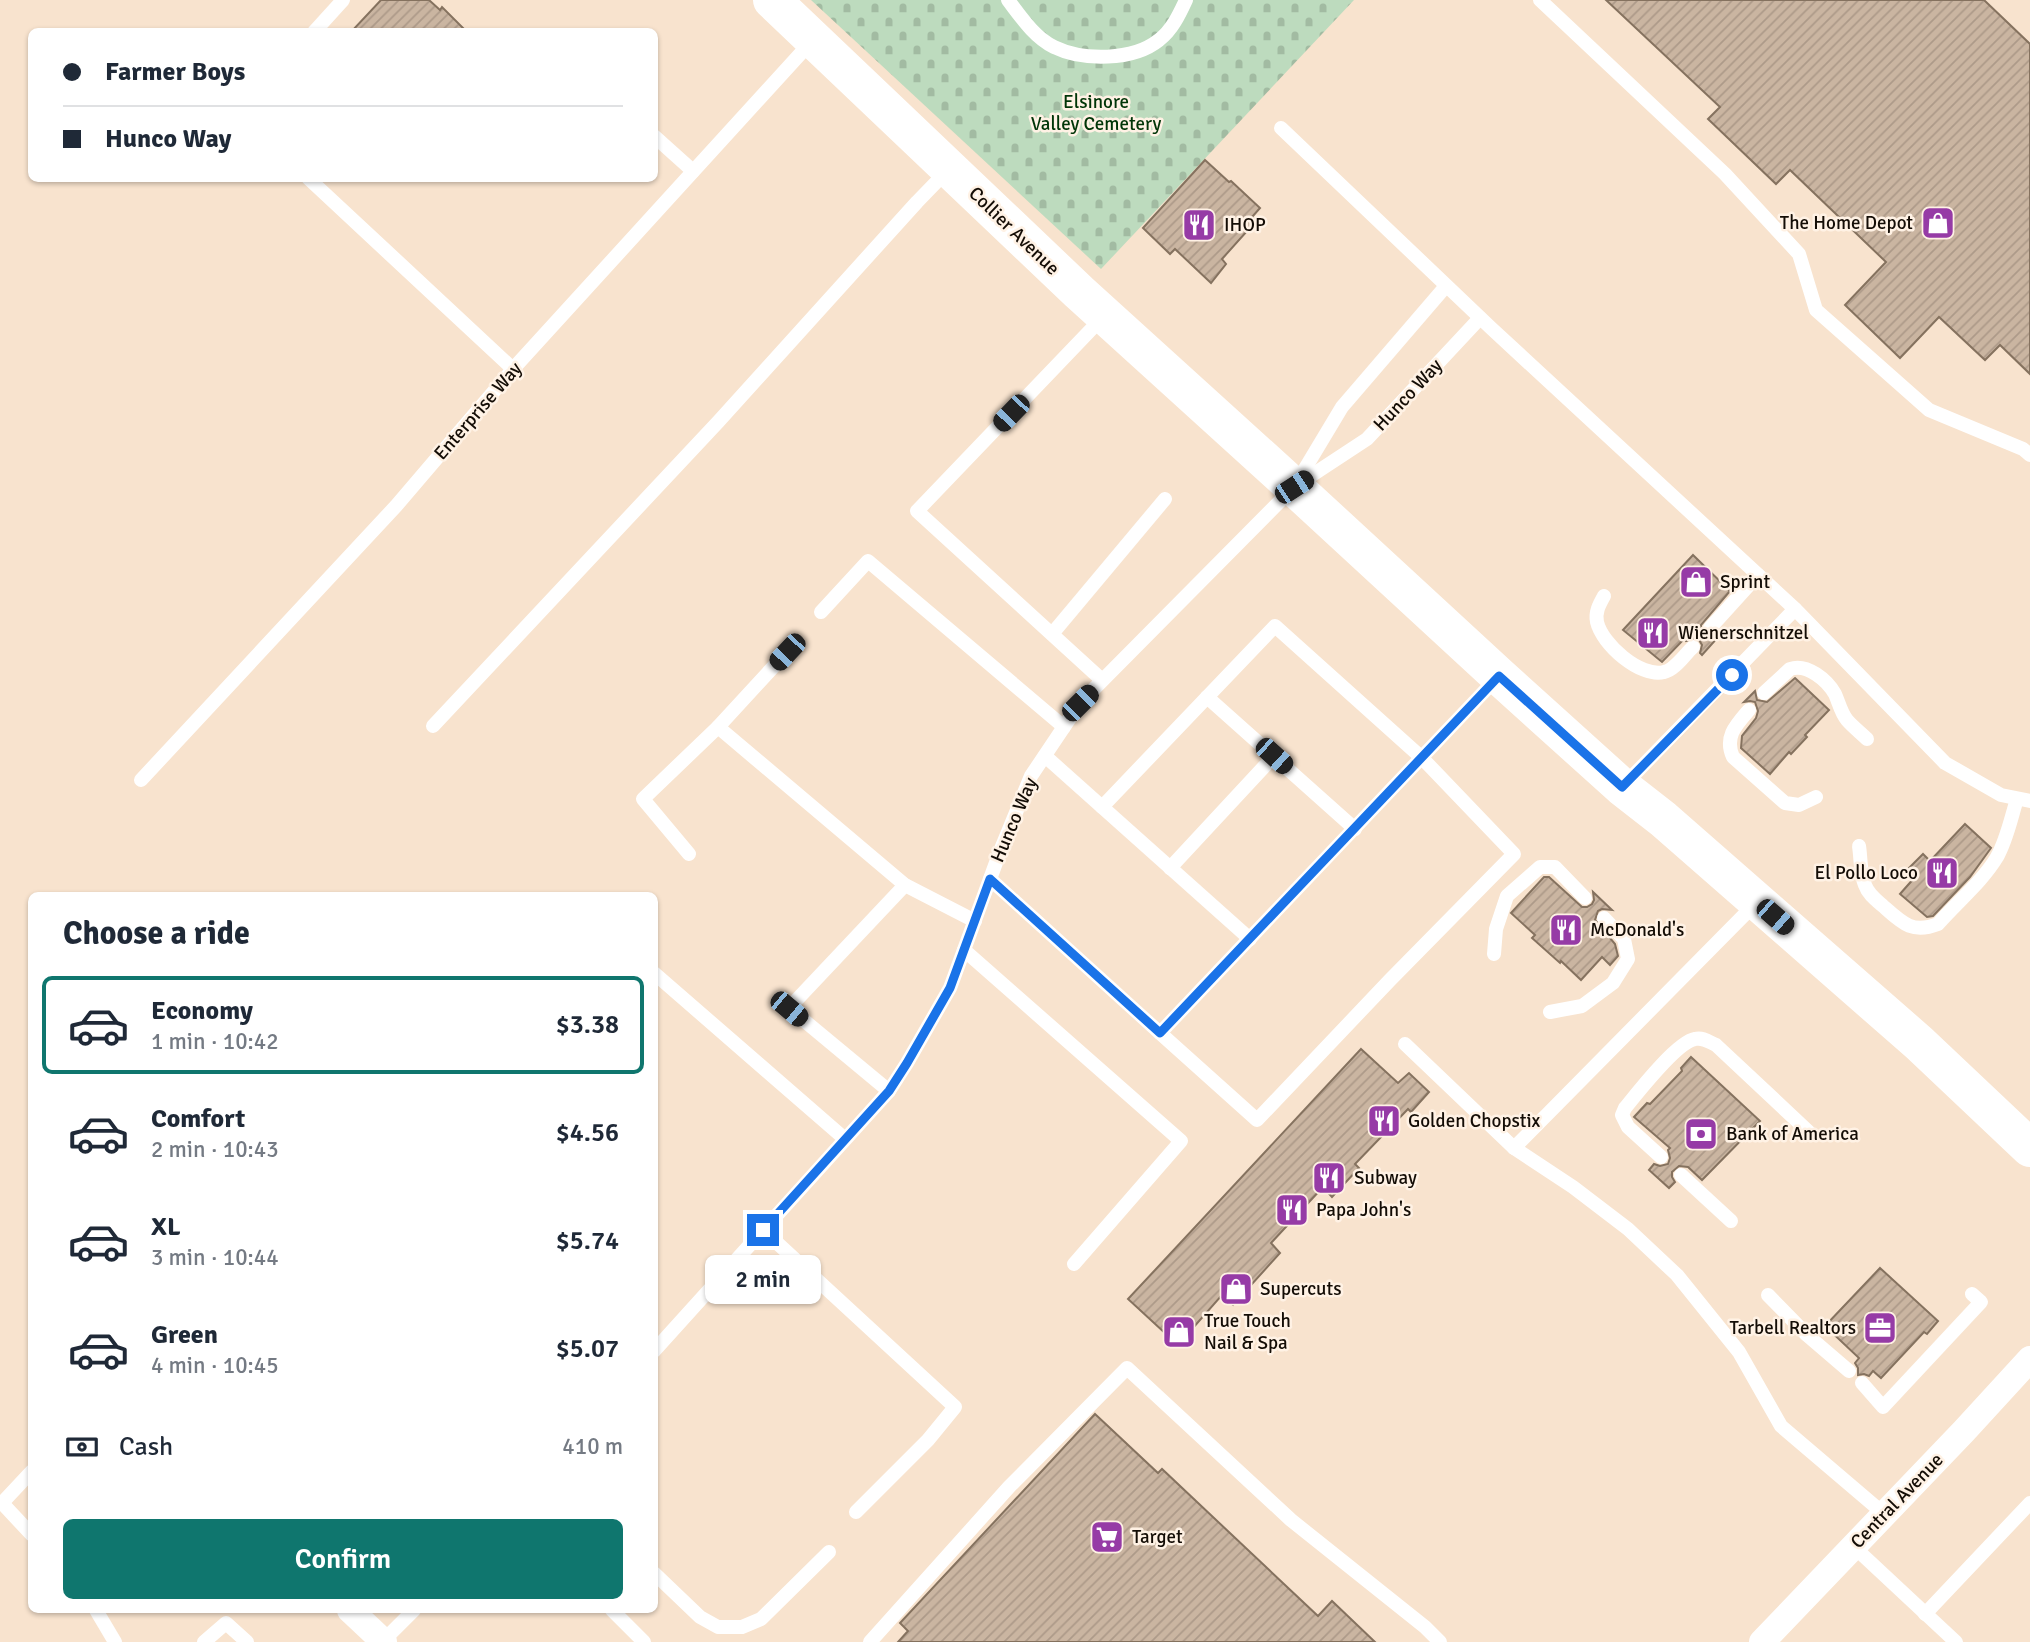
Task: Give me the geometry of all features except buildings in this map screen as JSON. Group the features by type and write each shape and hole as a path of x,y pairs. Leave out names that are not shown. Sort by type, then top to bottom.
{"main road":[{"name":"Collier Avenue","path":"772,0 1092,304 1499,676 1622,787 1663,819 1919,1043 2030,1148"}],"street":[{"name":"Central Avenue","path":"1762,1642 2030,1359"},
{"path":"353,1613 384,1642"}],"lane":[{"path":"318,28 342,0"},
{"path":"1009,0 1033,31 1054,47 1090,57 1144,50 1169,31 1186,0"},
{"path":"1540,0 1725,174 1799,254 1816,310 1929,410 2023,449 2030,455"},
{"name":"Enterprise Way","path":"141,780 396,506 513,369 813,40"},
{"path":"1281,128 1480,318 1795,609 1945,763 2001,795 2024,800 1988,870 1938,923 1928,928 1902,923 1870,894 1864,883 1859,846"},
{"path":"658,140 693,171"},
{"path":"433,726 718,422 949,169"},
{"path":"312,182 513,369"},
{"name":"Hunco Way","path":"1294,487 1342,407 1446,286"},
{"path":"1092,304 917,511 1102,680"},
{"name":"Hunco Way","path":"658,1347 889,1091 950,988 1031,776 1080,703 1294,487 1367,439 1480,318"},
{"path":"1052,634 1165,499"},
{"path":"821,612 868,561 1064,727"},
{"path":"1710,628 1758,575"},
{"path":"1604,596 1596,613 1597,624 1604,638 1640,670 1650,673 1670,670 1693,647"},
{"path":"1622,787 1795,609"},
{"path":"990,879 1258,1120 1514,854 1422,758 1275,626 1102,807"},
{"path":"689,854 643,799 718,727 787,652"},
{"path":"1764,693 1790,669 1807,669 1828,685 1835,694 1845,718 1867,739"},
{"path":"1160,1033 1499,676"},
{"path":"1207,697 1354,829"},
{"path":"1749,710 1731,733 1732,757 1785,803 1799,805 1816,797"},
{"path":"718,727 905,885 975,921"},
{"path":"1045,756 1250,939"},
{"path":"1170,868 1274,756"},
{"path":"1494,954 1496,929 1507,896 1540,867 1555,867 1585,898"},
{"path":"889,1091 789,1009 905,885"},
{"path":"1514,1148 1757,902"},
{"path":"1550,1012 1582,1006 1613,983 1628,960 1624,939 1604,918"},
{"path":"964,950 1181,1141 1074,1264"},
{"path":"658,976 845,1139"},
{"path":"1661,1157 1628,1127 1622,1115 1625,1108 1678,1048 1694,1038 1716,1045 1811,1135"},
{"path":"1405,1044 1514,1148 1573,1186 1628,1229 1677,1275 1738,1352 1781,1426 1884,1513"},
{"path":"1681,1175 1731,1221"},
{"path":"763,1230 955,1407 928,1440 856,1512"},
{"path":"1862,1383 1883,1407 1981,1301 1972,1294"},
{"path":"1768,1295 1807,1335 1849,1371"},
{"path":"870,1642 1009,1487 1127,1368 1291,1520 1425,1627 1440,1642"},
{"path":"28,1475 2,1503 28,1531"},
{"path":"1925,1614 2030,1503"},
{"path":"1853,1546 1956,1642"},
{"path":"658,1577 699,1617 718,1627 742,1627 761,1619 829,1552"},
{"path":"98,1613 116,1642"},
{"path":"384,1642 411,1613"},
{"path":"615,1613 644,1642"},
{"path":"205,1642 226,1623 247,1642"}],"green space":[{"name":"Elsinore Valley Cemetery","path":"811,0 1354,0 1101,269"}],"place":[{"name":"The Home Depot","path":"1938,223"},
{"name":"IHOP","path":"1199,225"},
{"name":"Sprint","path":"1696,582"},
{"name":"Wienerschnitzel","path":"1653,633"},
{"name":"El Pollo Loco","path":"1942,873"},
{"name":"McDonald's","path":"1566,930"},
{"name":"Golden Chopstix","path":"1384,1121"},
{"name":"Bank of America","path":"1701,1134"},
{"name":"Subway","path":"1329,1178"},
{"name":"Papa John's","path":"1292,1210"},
{"name":"Supercuts","path":"1236,1289"},
{"name":"Tarbell Realtors","path":"1880,1328"},
{"name":"True Touch Nail & Spa","path":"1179,1332"},
{"name":"Target","path":"1107,1537"}],"route":[{"path":"763,1230 889,1091 950,988 990,879 1160,1033 1499,676 1622,787 1732,675"}]}
